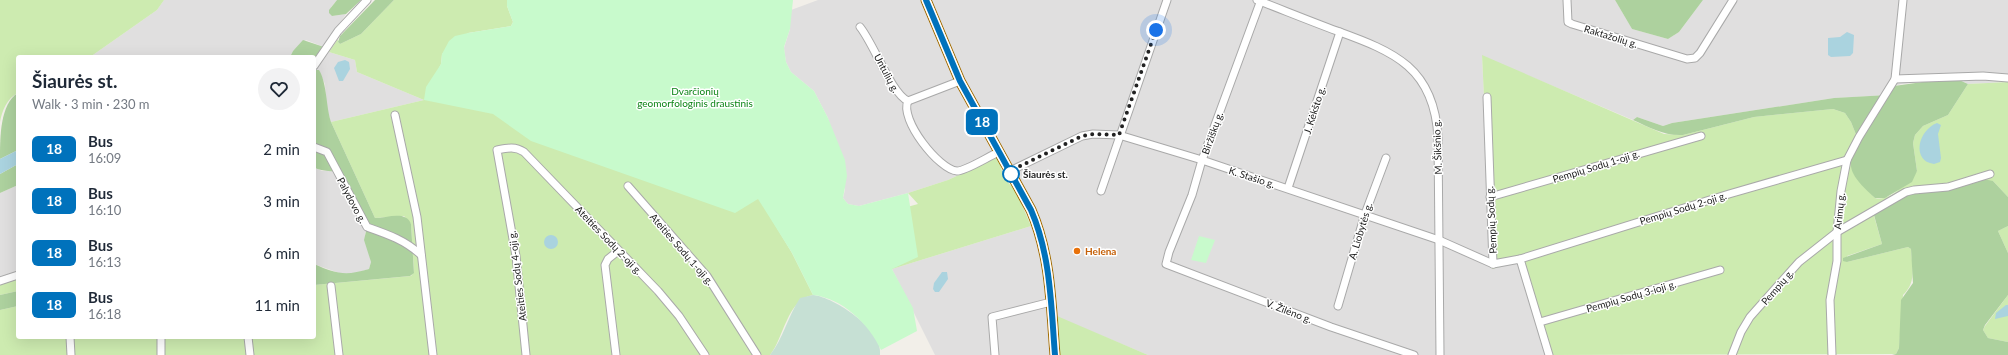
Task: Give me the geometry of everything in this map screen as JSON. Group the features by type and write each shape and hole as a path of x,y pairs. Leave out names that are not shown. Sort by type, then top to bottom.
{"main road":[{"path":"926,0 960,81 1010,171 1040,231 1046,257 1055,355"}],"street":[{"path":"316,63 338,31 367,0"},
{"path":"1101,191 1119,135 1167,0"},
{"name":"Raktažolių g.","path":"1567,0 1568,22 1572,24 1676,57 1687,59 1695,58 1700,53 1733,0"},
{"name":"Arimų g.","path":"1832,355 1830,300 1837,261 1837,232 1841,191 1847,160 1859,136 1895,79 1903,0"},
{"name":"M. Šikšnio g.","path":"1259,1 1380,48 1402,60 1420,78 1432,98 1437,120 1438,136 1440,355"},
{"name":"Biržiškų g.","path":"1166,264 1168,252 1192,195 1202,160 1259,1"},
{"name":"Untulių g.","path":"860,27 869,38 897,93 908,101 906,106 906,114 917,136 925,147 949,169 961,170 999,152"},
{"name":"J. Kėkšto g.","path":"1288,188 1340,32"},
{"path":"1895,79 1983,76 2008,78"},
{"path":"908,101 960,81"},
{"name":"Pempių Sodų g.","path":"1487,97 1493,264 1520,259"},
{"path":"395,115 417,217 433,355"},
{"name":"K. Stašio g.","path":"1010,171 1082,136 1093,134 1119,135 1202,160 1364,214 1458,247 1493,264"},
{"name":"Pempių Sodų 1-oji g.","path":"1490,197 1701,136"},
{"name":"Palydovo g.","path":"316,148 327,152 366,227 390,234 410,244 421,255"},
{"name":"Ateities Sodų 2-oji g.","path":"497,150 514,148 524,152 658,292 679,316 705,355"},
{"name":"Ateities Sodų 4-oji g.","path":"497,150 516,256 526,355"},
{"name":"A. Liobytės g.","path":"1338,306 1364,214 1386,158"},
{"name":"Pempių Sodų 2-oji g.","path":"1520,259 1729,194 1847,160"},
{"name":"Pempių g.","path":"1732,355 1740,332 1750,317 1799,262 1837,232 1906,192 1948,187 1990,174"},
{"name":"Ateities Sodų 1-oji g.","path":"628,186 707,276 757,355"},
{"path":"616,355 605,265 608,259 618,251"},
{"path":"1520,259 1549,355"},
{"name":"V. Žilėno g.","path":"1166,264 1331,327 1414,355"},
{"name":"Pempių Sodų 3-ioji g.","path":"1540,322 1720,270"},
{"path":"0,281 16,276"},
{"path":"330,286 339,355"},
{"path":"995,355 992,318 1051,302"},
{"path":"70,339 72,355"},
{"path":"161,339 161,355"},
{"path":"248,339 250,355"}],"shaded area":[{"path":"164,0 337,0 331,7 332,16 346,14 324,47 306,40 293,51 291,55 93,55 157,10"},
{"path":"818,0 921,0 946,57 998,157 948,180 908,193 859,206 848,204 843,198 845,190 828,118 814,91 791,72 786,62 784,48 790,29 783,13"},
{"path":"929,0 1615,0 1632,29 1668,39 1679,32 1703,0 2008,0 2008,82 1968,84 1964,82 1937,80 1902,84 1894,86 1888,95 1834,98 1672,123 1663,126 1637,117 1633,120 1482,56 1492,269 1518,262 1547,355 1148,355 1055,316 1051,262 1042,224 961,75"},
{"path":"329,52 355,60 357,72 424,100 331,122 326,107 325,84 319,71 316,70"},
{"path":"316,168 322,171 331,170 342,173 368,223 365,235 371,262 369,269 353,274 342,274 316,265"},
{"path":"16,186 16,273 0,278 0,193"},
{"path":"1031,226 1041,249 1050,355 935,355 892,269"}],"green space":[{"path":"0,0 164,0 157,10 93,55 16,55 16,94 8,101 0,122"},
{"path":"337,0 361,0 346,14 332,16 329,13 329,10"},
{"path":"375,0 394,0 361,34 340,44 338,42 340,36"},
{"path":"394,0 507,0 507,6 513,22 511,26 468,33 442,54 441,64 437,72 666,45 792,253 813,295 804,298 797,304 787,320 775,348 770,355 0,355 0,310 16,306 16,339 316,339 316,285 411,276 414,272 411,224 404,216 375,218 331,122 424,100 357,72 355,60 329,52 338,39 340,44 361,34"},
{"name":"Dvarčionių geomorfologinis draustinis","path":"507,0 793,0 790,29 784,47 786,62 791,72 814,91 828,118 845,160 847,176 843,198 848,204 859,206 908,193 918,257 892,269 913,308 917,331 881,350 876,340 862,322 853,314 834,301 813,295 792,253 758,199 735,213 531,141 493,114 424,100 426,87 441,64 442,54 449,41 455,36 511,26 513,22 507,6"},
{"path":"1615,0 1703,0 1679,32 1668,39 1632,29"},
{"path":"303,40 324,47 316,60 316,55 291,55"},
{"path":"1482,55 1664,134 1683,135 1754,117 1833,109 1845,113 1851,122 1859,142 1855,176 1875,198 1887,197 1893,194 1917,171 1913,143 1915,135 1923,126 1948,115 1968,84 2008,82 2008,197 1993,181 1874,216 1882,244 1847,256 1847,262 1908,247 1911,249 1913,274 1910,285 1903,295 1899,348 1896,354 1547,355 1518,262 1492,269"},
{"path":"316,70 319,70 322,75 331,122 375,218 401,216 409,220 411,224 414,273 410,276 316,285 316,265 335,272 354,273 369,269 371,262 364,240 368,223 342,173 316,168"},
{"path":"1937,80 1959,80 1968,84 1948,115 1923,126 1915,135 1913,143 1917,171 1912,182 1885,198 1875,198 1863,187 1853,172 1851,162 1859,142 1851,122 1845,113 1833,109 1754,117 1683,135 1663,133 1633,120 1637,117 1663,126 1672,123 1834,98 1888,95 1894,86"},
{"path":"16,95 16,151 0,159 2,122 4,113 12,98"},
{"path":"998,157 1004,178 1016,191 1031,226 892,269 846,224 918,204 908,193 948,180"},
{"path":"16,165 16,186 0,193 0,174"},
{"path":"1983,179 1993,181 2008,197 2008,226 1998,231 2008,253 2008,295 1985,325 1983,330 1988,338 2008,342 2008,355 1892,355 1896,354 1899,348 1901,300 1913,283 1911,249 1908,247 1847,262 1843,261 1843,258 1882,244 1874,215 1908,194"},
{"path":"2008,226 2008,253 1998,231"},
{"path":"1199,236 1215,240 1206,263 1191,260"},
{"path":"16,280 16,291 0,295 0,285"},
{"path":"16,291 16,306 0,310 0,295"},
{"path":"813,295 833,302 856,316 874,335 879,345 880,355 770,355 775,349 800,298"},
{"path":"2008,295 2008,342 1988,338 1983,330"},
{"path":"1057,316 1148,355 1059,355"}],"water":[{"path":"1847,32 1854,35 1853,53 1850,56 1831,57 1828,55 1828,38 1840,37"},
{"path":"345,60 349,62 350,69 343,81 339,81 334,68 338,62"},
{"path":"1937,123 1941,125 1938,134 1941,158 1940,162 1934,164 1927,162 1922,157 1920,145 1925,132"},
{"path":"16,151 16,165 0,174 0,159"},
{"path":"551,235 556,237 558,242 556,247 551,249 546,247 544,242 546,237"},
{"path":"942,272 947,272 948,279 939,292 935,292 933,289 934,283"},
{"path":"2008,305 2008,316 1995,319 1996,313"}],"bus line":[{"name":"18","path":"926,0 960,81 1031,210 1040,231 1048,270 1055,355"}],"place":[{"name":"Šiaurės st.","path":"1011,174"},
{"name":"Helena","path":"1077,251"}],"route":[{"path":"1011,174 1010,171 1069,140 1093,134 1119,135 1156,30"}]}
